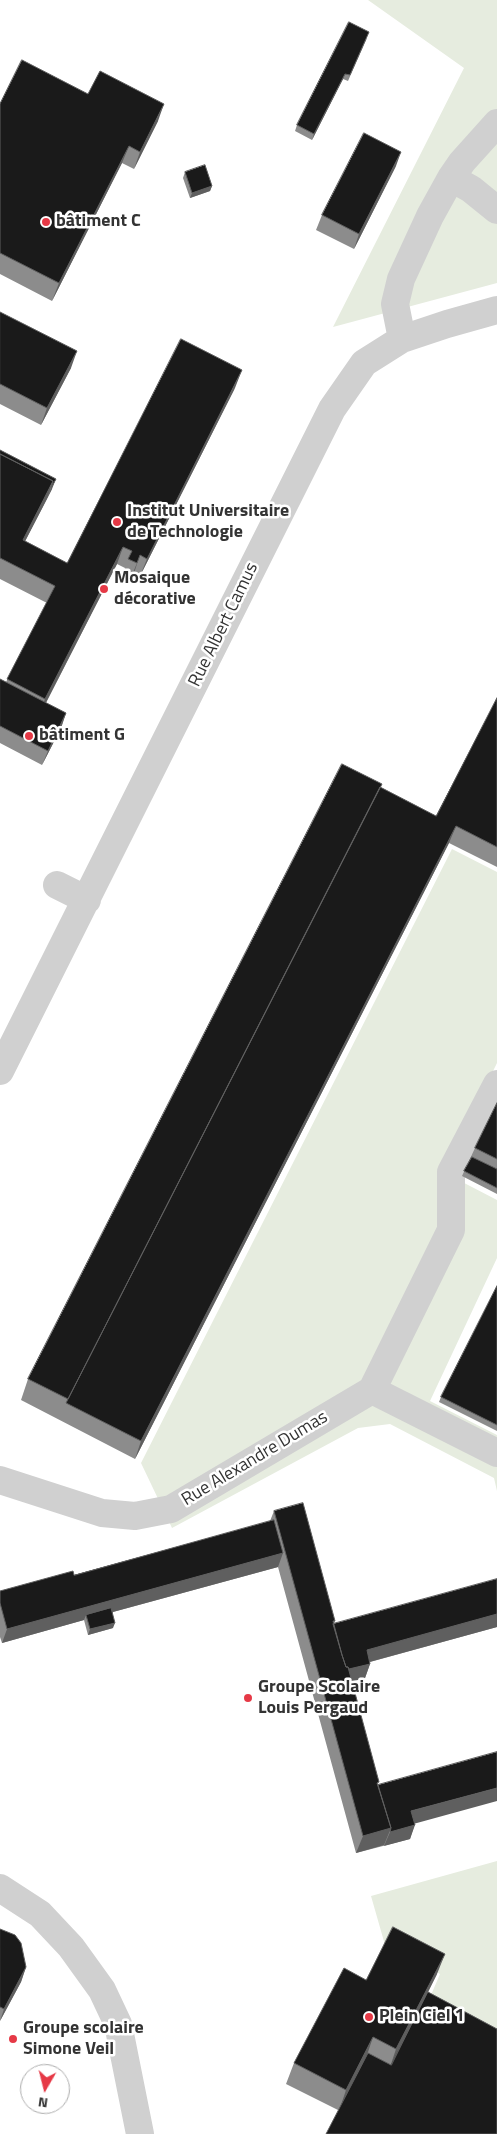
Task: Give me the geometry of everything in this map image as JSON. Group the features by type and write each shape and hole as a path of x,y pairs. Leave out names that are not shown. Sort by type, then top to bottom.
{"street":[{"path":"402,339 395,304 401,279 430,216 452,178 462,162 497,123"},
{"path":"452,178 471,189 497,210"},
{"name":"Rue Albert Camus","path":"0,1071 332,409 364,364 402,339 497,310"},
{"path":"57,885 87,900"},
{"path":"497,1084 451,1172 452,1230 372,1390 497,1453"},
{"name":"Rue Alexandre Dumas","path":"0,1480 102,1513 135,1516 171,1509 372,1390"},
{"path":"0,1888 40,1914 71,1947 102,1990 118,2024 140,2134"}],"shaded area":[{"path":"368,0 497,0 497,283 333,327 464,68"},
{"path":"452,849 497,872 497,1063 443,1172 497,1200 497,1258 430,1401 497,1435 497,1491 494,1478 390,1424 358,1428 172,1528 141,1463"},
{"path":"497,1861 497,2030 431,1995 440,1974 385,1945 371,1896"}],"building":[{"path":"349,22 369,32 350,75 345,74 314,134 297,125"},
{"name":"bâtiment C","path":"22,60 88,94 100,71 164,104 140,152 129,146 59,283 0,253 0,104"},
{"path":"364,133 401,152 359,234 322,215"},
{"path":"205,165 212,186 192,193 185,172"},
{"path":"0,312 77,351 47,408 0,384"},
{"path":"181,339 242,370 147,559 140,555 137,563 128,559 132,551 123,547 45,699 7,679 55,586 0,558 0,454 53,481 23,540 67,563"},
{"path":"0,450 56,479 51,488 53,481 0,454"},
{"path":"0,679 66,713 48,751 0,726"},
{"path":"497,698 497,847 456,826 141,1441 66,1403 380,787 436,816"},
{"path":"342,764 382,784 68,1399 28,1379"},
{"path":"497,1103 497,1159 475,1148"},
{"path":"472,1157 497,1169 497,1188 464,1171"},
{"path":"497,1286 497,1425 441,1397"},
{"path":"303,1503 335,1621 333,1621 342,1655 346,1667 348,1667 379,1782 377,1783 391,1828 363,1836 274,1511"},
{"path":"274,1520 283,1553 7,1629 0,1603 0,1591 73,1571 74,1575"},
{"path":"497,1579 497,1614 367,1650 370,1664 349,1669 346,1667 333,1624"},
{"path":"111,1608 115,1623 90,1629 86,1615"},
{"path":"497,1752 497,1788 411,1811 415,1825 390,1832 391,1828 378,1785"},
{"name":"Plein Ciel 1","path":"393,1927 445,1954 396,2049 373,2037 346,2090 294,2063 344,1968 366,1980"},
{"path":"0,1929 15,1935 21,1943 26,1967 4,2009 0,2007"},
{"path":"428,1992 497,2029 497,2134 326,2134 368,2053 391,2065"}],"place":[{"name":"bâtiment C","path":"46,222"},
{"name":"Institut Universitaire de Technologie","path":"117,522"},
{"name":"Mosaique décorative","path":"104,589"},
{"name":"bâtiment G","path":"29,736"},
{"name":"Groupe Scolaire Louis Pergaud","path":"248,1698"},
{"name":"Plein Ciel 1","path":"369,2017"},
{"name":"Groupe scolaire Simone Veil","path":"13,2039"}]}
